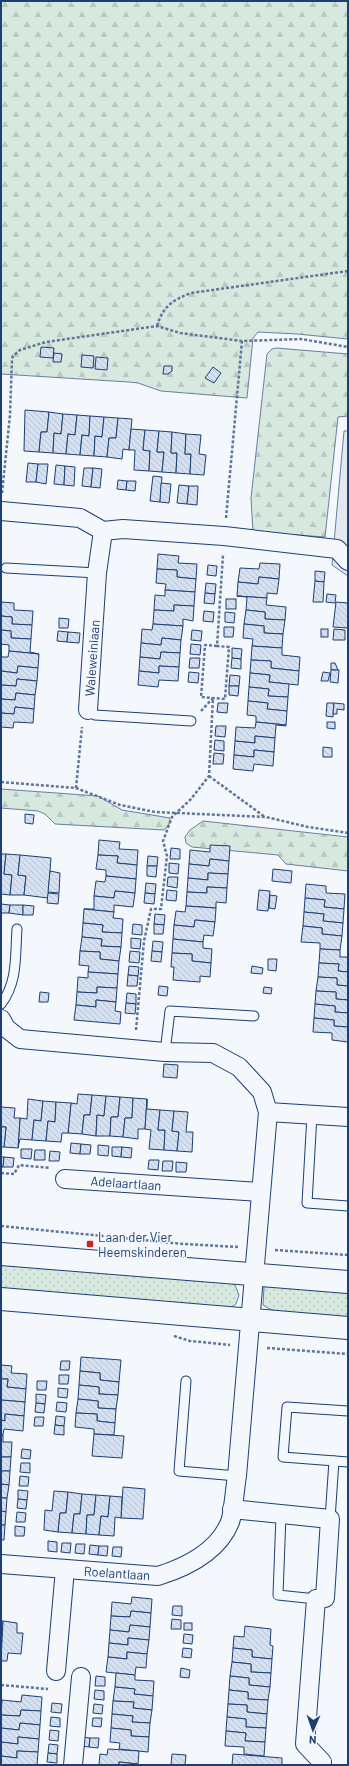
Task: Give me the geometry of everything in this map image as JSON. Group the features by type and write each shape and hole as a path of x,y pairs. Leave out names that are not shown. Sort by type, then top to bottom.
{"street":[{"path":"1,503 80,518 103,531 123,530 224,536 344,551"},
{"name":"Waleweinlaan","path":"88,710 97,573 103,531"},
{"path":"1,1019 6,1028 20,1040 165,1052 213,1053 239,1067 262,1092 268,1112 253,1274"},
{"path":"268,1112 348,1117"},
{"name":"Adelaartlaan","path":"65,1179 261,1192"},
{"path":"1,1254 348,1282"},
{"name":"Roelantlaan","path":"1,1564 158,1576 175,1571 203,1556 220,1539 231,1522 237,1476 253,1274"},
{"path":"1,1299 348,1328"},
{"path":"232,1509 330,1519 325,1598 316,1599 305,1744 322,1762 321,1765"},
{"name":"Roelantlaan","path":"56,1671 65,1569"},
{"path":"73,1765 80,1684"}],"lane":[{"path":"6,568 97,573"},
{"name":"Waleweinlaan","path":"88,710 95,715 191,721"},
{"path":"1,1004 9,994 14,978 17,929"},
{"path":"165,1052 170,1011 254,1016"},
{"path":"312,1115 307,1203 348,1206"},
{"path":"186,1381 179,1471 237,1476"},
{"path":"348,1412 287,1407 283,1457 348,1462"},
{"path":"330,1519 334,1462"},
{"path":"281,1515 278,1595 316,1599"}],"path":[{"path":"157,326 160,316 167,305 191,293 348,271"},
{"path":"1,503 10,415 13,356 20,350 46,342 157,326 180,333 242,341 301,339 348,347"},
{"path":"217,646 224,536 242,341"},
{"path":"205,645 228,647 225,699 213,698 201,698 205,645"},
{"path":"135,1049 144,941 150,909 161,910 167,856 163,841 176,812 191,799 209,776 213,698"},
{"path":"76,788 82,725 88,710"},
{"path":"209,776 266,817"},
{"path":"1,782 76,788 120,805 154,812 266,817 308,827 348,833"},
{"path":"1,1173 14,1174 19,1165 52,1168 65,1179"},
{"path":"1,1226 184,1244 348,1255"},
{"path":"1,1685 80,1684"}],"green space":[{"path":"1,1 348,1 348,339 258,332 253,338 247,398 161,391 138,383 129,382 1,374"},
{"path":"276,348 348,354 348,416 338,417 325,537 253,532 251,498 267,354 272,349"},
{"path":"1,789 98,796 122,810 170,818 169,824 164,830 55,824 45,814 38,811 1,808"},
{"path":"203,821 348,837 348,871 286,864 278,855 192,847 186,843 185,837 190,830"},
{"path":"1,1261 226,1280 235,1285 239,1295 236,1304 228,1309 1,1288"},
{"path":"266,1285 348,1286 348,1319 292,1315 271,1310 263,1305 264,1287"}],"shaded area":[{"path":"344,431 348,431 348,576 332,565"}],"building":[{"path":"41,347 54,348 53,358 40,357"},
{"path":"54,353 62,354 61,362 53,362"},
{"path":"82,355 94,356 93,368 81,367"},
{"path":"96,357 108,358 107,370 95,369"},
{"path":"164,366 172,366 172,371 168,374 163,374"},
{"path":"213,367 221,373 214,383 205,378"},
{"path":"25,410 49,412 47,432 41,432 39,452 24,451"},
{"path":"49,412 63,414 61,434 54,433 53,453 39,452 41,432 47,432"},
{"path":"63,414 77,415 75,435 68,434 66,454 53,453 54,433 61,434"},
{"path":"77,415 90,416 89,436 82,435 80,455 66,454 68,434 75,435"},
{"path":"90,416 104,417 102,437 95,436 94,456 80,455 82,435 89,436"},
{"path":"104,417 118,418 116,438 109,438 107,457 94,456 95,436 102,437"},
{"path":"118,418 132,419 129,450 123,449 122,459 107,457 109,438 116,438"},
{"path":"131,429 145,430 143,450 150,451 149,471 134,470 135,450 129,450"},
{"path":"145,430 159,431 157,452 164,452 162,472 149,471 150,451 143,450"},
{"path":"159,431 172,432 171,453 177,453 176,473 162,472 164,452 157,452"},
{"path":"172,432 186,434 185,454 191,454 190,474 176,473 177,453 171,453"},
{"path":"186,434 201,435 199,454 206,455 204,475 190,474 191,454 185,454"},
{"path":"28,463 38,464 36,482 26,482"},
{"path":"38,464 48,464 46,484 36,482"},
{"path":"56,465 65,466 64,485 54,484"},
{"path":"65,466 75,467 74,486 64,485"},
{"path":"84,468 93,468 91,487 82,486"},
{"path":"93,468 102,469 100,488 91,487"},
{"path":"153,476 162,477 160,502 150,501"},
{"path":"118,480 127,481 126,490 117,489"},
{"path":"127,481 136,481 135,491 126,490"},
{"path":"161,483 171,484 169,503 160,502"},
{"path":"179,485 189,486 187,504 177,503"},
{"path":"189,486 198,486 197,505 187,504"},
{"path":"158,554 179,556 178,563 197,564 196,579 177,577 177,570 157,569"},
{"path":"260,563 280,564 279,579 259,577 258,584 238,582 240,568 259,569"},
{"path":"208,565 217,566 216,576 207,575"},
{"path":"157,569 177,570 177,577 196,579 195,592 165,590 166,584 156,583"},
{"path":"315,571 325,572 324,582 315,581"},
{"path":"259,577 279,579 277,594 267,593 267,598 237,596 238,582 258,584"},
{"path":"315,581 324,582 323,602 313,602"},
{"path":"206,583 216,584 215,594 205,593"},
{"path":"165,590 195,592 194,606 174,605 174,611 154,610 155,595 165,596"},
{"path":"205,593 215,594 214,604 204,603"},
{"path":"327,594 336,595 335,603 326,602"},
{"path":"237,596 267,598 266,605 286,607 285,620 265,619 265,612 246,610 247,597"},
{"path":"226,599 236,599 236,609 226,609"},
{"path":"1,602 14,603 14,610 33,611 32,625 12,624 12,617 1,616"},
{"path":"336,602 348,603 348,628 333,627"},
{"path":"174,605 194,606 193,621 183,619 183,626 153,624 154,610 174,611"},
{"path":"246,610 265,612 265,619 285,620 283,634 264,633 264,626 244,624"},
{"path":"204,611 214,612 213,622 203,621"},
{"path":"225,612 235,613 234,623 225,622"},
{"path":"1,616 12,617 12,624 32,625 31,639 11,638 11,631 1,630"},
{"path":"59,618 69,619 68,628 59,628"},
{"path":"153,624 183,626 181,640 162,638 161,645 141,643 142,629 152,630"},
{"path":"244,624 264,626 264,633 283,634 282,648 252,646 253,639 243,638"},
{"path":"224,627 234,627 233,637 224,637"},
{"path":"321,629 328,629 328,637 321,637"},
{"path":"334,629 345,630 345,640 333,640"},
{"path":"1,630 11,631 11,638 31,639 30,652 39,654 9,651 9,645 1,644"},
{"path":"192,630 202,631 201,641 191,640"},
{"path":"58,631 68,632 67,642 57,641"},
{"path":"68,632 80,633 79,643 67,642"},
{"path":"162,638 181,640 180,653 161,652 160,659 140,657 141,643 161,645"},
{"path":"191,644 201,645 200,655 190,654"},
{"path":"252,646 282,648 282,655 300,657 299,671 271,668 271,661 251,660"},
{"path":"232,648 242,649 241,659 232,658"},
{"path":"9,651 39,654 38,668 18,666 17,673 1,671 1,657 8,657"},
{"path":"161,652 180,653 179,667 159,666 159,673 139,671 140,657 160,659"},
{"path":"190,658 200,658 199,668 189,668"},
{"path":"232,658 241,659 241,669 231,668"},
{"path":"251,660 271,661 271,668 299,671 298,685 269,682 270,675 250,673"},
{"path":"331,663 335,663 338,670 331,670"},
{"path":"18,666 38,668 37,681 17,679 16,686 1,685 1,671 17,673"},
{"path":"159,666 179,667 178,681 159,680 158,687 138,685 139,671 159,673"},
{"path":"331,670 339,670 338,683 330,682"},
{"path":"189,672 199,673 198,683 188,682"},
{"path":"323,672 330,673 328,681 321,681"},
{"path":"250,673 270,675 269,682 289,684 288,697 268,696 269,689 249,687"},
{"path":"230,675 240,676 239,686 229,686"},
{"path":"17,679 37,681 35,695 16,693 15,700 1,699 1,685 16,686"},
{"path":"229,686 239,686 238,696 229,695"},
{"path":"249,687 269,689 268,696 288,697 287,711 267,709 268,703 248,701"},
{"path":"16,693 35,695 34,709 15,707 14,714 1,713 1,699 15,700"},
{"path":"248,701 268,703 267,709 287,711 286,725 256,722 256,716 247,715"},
{"path":"218,703 228,703 227,713 217,712"},
{"path":"327,703 334,703 333,717 326,716"},
{"path":"334,703 344,704 344,710 337,709 337,714 333,714"},
{"path":"15,707 34,709 33,723 14,722 13,728 1,727 1,713 14,714"},
{"path":"256,722 286,726 276,725 275,738 255,736 255,743 235,741 236,727 255,728"},
{"path":"327,722 335,722 335,729 327,728"},
{"path":"216,726 226,726 225,737 215,736"},
{"path":"255,736 275,738 274,752 254,750 254,757 234,755 235,741 255,743"},
{"path":"215,740 224,741 224,751 214,750"},
{"path":"323,747 332,748 332,757 323,757"},
{"path":"254,750 274,752 273,766 254,764 253,771 233,769 234,755 254,757"},
{"path":"214,753 224,754 223,764 213,764"},
{"path":"25,814 34,815 33,824 25,823"},
{"path":"99,840 120,842 119,849 138,850 137,865 117,863 118,856 98,855"},
{"path":"210,845 230,846 229,861 210,859 209,866 189,864 190,850 210,852"},
{"path":"171,848 180,849 180,859 170,859"},
{"path":"1,854 6,854 4,874 12,875 10,895 1,894"},
{"path":"6,854 20,855 18,875 26,876 24,895 10,895 12,875 4,874"},
{"path":"20,855 51,858 48,898 24,895 26,876 18,875"},
{"path":"98,855 118,856 117,863 137,865 136,879 106,876 106,870 96,869"},
{"path":"148,856 158,857 157,866 147,866"},
{"path":"210,859 229,861 228,874 208,873 208,880 188,878 189,864 209,866"},
{"path":"169,863 179,864 178,874 169,873"},
{"path":"147,866 157,866 156,877 147,876"},
{"path":"273,869 292,871 291,883 272,881"},
{"path":"50,871 60,873 59,893 48,892"},
{"path":"208,873 228,874 227,888 207,887 207,893 187,892 188,878 208,880"},
{"path":"106,876 136,879 135,893 115,891 114,898 94,896 96,881 105,882"},
{"path":"168,877 178,877 177,888 167,886"},
{"path":"146,883 156,884 155,894 145,893"},
{"path":"306,884 326,886 326,893 345,894 344,909 324,907 325,900 305,898"},
{"path":"207,887 227,888 226,903 216,902 216,908 186,906 187,892 207,893"},
{"path":"167,890 177,891 176,901 166,900"},
{"path":"259,890 270,891 268,911 257,910"},
{"path":"115,891 135,893 133,907 114,905 114,912 84,909 94,909 94,896 114,898"},
{"path":"48,893 59,894 58,904 47,903"},
{"path":"145,893 155,894 154,904 144,903"},
{"path":"270,895 277,896 275,909 269,908"},
{"path":"305,898 325,900 324,907 344,909 343,923 323,921 324,914 304,912"},
{"path":"1,904 10,905 9,913 1,913"},
{"path":"10,905 23,905 23,915 9,913"},
{"path":"23,905 34,906 33,915 23,915"},
{"path":"186,906 216,908 215,922 195,920 194,927 174,925 176,911 185,912"},
{"path":"84,909 114,912 113,918 123,919 122,933 102,932 103,925 83,923"},
{"path":"304,912 324,914 323,921 343,923 342,936 322,934 322,928 303,926"},
{"path":"155,914 165,915 164,925 154,924"},
{"path":"195,920 215,922 213,936 204,935 203,942 173,939 174,925 194,927"},
{"path":"83,923 103,925 102,932 122,933 121,947 101,946 102,939 82,937"},
{"path":"133,924 142,925 142,935 132,934"},
{"path":"154,924 164,925 163,934 154,934"},
{"path":"303,926 322,928 322,934 342,936 340,950 320,949 320,943 301,942"},
{"path":"82,937 102,939 101,946 121,947 119,961 100,959 100,952 80,951"},
{"path":"131,938 141,939 140,949 131,948"},
{"path":"173,939 203,942 203,948 212,949 211,963 192,961 192,954 172,953"},
{"path":"153,941 163,942 162,952 152,951"},
{"path":"320,949 340,950 340,957 348,957 348,972 338,971 339,964 319,963"},
{"path":"80,951 100,952 100,959 119,961 118,974 88,972 89,966 79,965"},
{"path":"130,951 140,952 139,963 129,962"},
{"path":"152,951 162,952 161,962 151,961"},
{"path":"172,953 192,954 192,961 211,963 210,977 200,976 200,982 173,980 174,967 171,967"},
{"path":"268,959 277,959 276,971 268,970"},
{"path":"319,963 339,964 338,971 348,972 348,986 337,985 337,978 318,977"},
{"path":"129,966 139,967 138,976 128,975"},
{"path":"252,966 263,968 262,974 251,973"},
{"path":"88,972 118,974 117,988 97,987 97,993 77,992 78,977 88,978"},
{"path":"128,975 138,976 137,986 127,986"},
{"path":"318,977 337,978 337,985 348,986 348,1000 336,999 336,992 316,991"},
{"path":"159,986 168,987 167,996 158,995"},
{"path":"97,987 117,988 116,1002 96,1000 96,1007 76,1005 77,992 97,993"},
{"path":"264,987 272,988 271,994 263,993"},
{"path":"316,991 336,992 336,999 348,1000 348,1013 335,1012 335,1006 315,1004"},
{"path":"40,992 49,993 48,1002 39,1002"},
{"path":"127,993 136,994 136,1004 126,1003"},
{"path":"96,1000 116,1002 115,1011 121,1012 120,1024 74,1020 76,1005 96,1007"},
{"path":"126,1003 136,1004 135,1014 125,1013"},
{"path":"315,1004 335,1006 335,1012 348,1013 348,1027 334,1026 334,1020 314,1018"},
{"path":"314,1018 334,1020 334,1026 348,1027 348,1042 332,1040 332,1033 313,1032"},
{"path":"164,1064 178,1065 177,1078 163,1077"},
{"path":"78,1094 92,1095 90,1115 84,1115 82,1134 68,1133 71,1103 77,1104"},
{"path":"92,1095 106,1096 104,1116 97,1115 96,1136 82,1134 84,1115 90,1115"},
{"path":"106,1096 120,1097 118,1117 111,1117 110,1136 96,1136 97,1115 104,1116"},
{"path":"120,1097 133,1098 132,1118 125,1118 123,1137 110,1136 111,1117 118,1117"},
{"path":"133,1098 147,1099 145,1129 138,1129 138,1139 123,1137 125,1118 132,1118"},
{"path":"28,1099 43,1101 41,1121 34,1120 32,1140 20,1139 18,1148 20,1118 27,1119"},
{"path":"147,1099 147,1109 160,1110 158,1130 165,1130 164,1150 149,1149 151,1130 145,1129"},
{"path":"43,1101 56,1102 55,1122 48,1121 46,1141 32,1140 34,1120 41,1121"},
{"path":"56,1102 71,1103 68,1133 62,1133 61,1142 46,1141 48,1121 55,1122"},
{"path":"1,1107 15,1108 14,1118 20,1118 18,1148 4,1147 6,1127 1,1127"},
{"path":"160,1110 174,1111 172,1131 179,1132 177,1151 164,1150 165,1130 158,1130"},
{"path":"174,1111 188,1112 186,1132 193,1132 192,1152 177,1151 179,1132 172,1131"},
{"path":"1,1127 6,1127 4,1147 1,1147"},
{"path":"71,1143 81,1144 80,1154 70,1153"},
{"path":"81,1144 91,1145 90,1154 80,1154"},
{"path":"98,1145 109,1146 108,1156 98,1155"},
{"path":"112,1147 122,1147 121,1157 112,1156"},
{"path":"122,1147 132,1148 131,1158 121,1157"},
{"path":"21,1149 32,1149 31,1159 21,1158"},
{"path":"35,1150 45,1150 45,1160 34,1160"},
{"path":"50,1151 60,1152 59,1161 49,1161"},
{"path":"1,1157 4,1157 3,1167 1,1167"},
{"path":"4,1157 14,1158 13,1167 3,1167"},
{"path":"149,1160 159,1160 158,1170 148,1169"},
{"path":"163,1161 173,1161 172,1171 162,1171"},
{"path":"176,1162 187,1163 186,1172 176,1172"},
{"path":"81,1357 121,1360 119,1382 100,1380 100,1373 80,1371"},
{"path":"61,1361 70,1361 69,1370 60,1370"},
{"path":"1,1365 12,1366 11,1373 27,1374 26,1389 7,1387 8,1379 1,1379"},
{"path":"80,1371 100,1373 100,1380 119,1382 118,1395 99,1394 99,1387 79,1385"},
{"path":"59,1375 69,1375 68,1384 59,1384"},
{"path":"1,1379 8,1379 7,1387 26,1389 25,1402 1,1400"},
{"path":"37,1381 47,1381 46,1390 37,1390"},
{"path":"79,1385 99,1387 99,1394 118,1395 116,1409 98,1408 98,1401 78,1399"},
{"path":"58,1388 68,1389 67,1398 58,1397"},
{"path":"36,1394 46,1395 45,1404 36,1403"},
{"path":"78,1399 98,1401 98,1408 116,1409 115,1423 97,1421 97,1414 76,1413"},
{"path":"1,1400 25,1402 24,1416 5,1414 5,1421 1,1420"},
{"path":"57,1402 67,1403 66,1412 56,1411"},
{"path":"36,1403 45,1404 44,1413 35,1412"},
{"path":"76,1413 97,1414 97,1421 115,1423 114,1435 94,1434 94,1429 75,1427"},
{"path":"5,1414 24,1416 23,1431 4,1429 3,1435 1,1435 1,1420 5,1421"},
{"path":"56,1416 65,1417 64,1426 55,1425"},
{"path":"35,1417 44,1417 43,1426 34,1426"},
{"path":"55,1425 64,1426 64,1435 54,1434"},
{"path":"94,1434 124,1436 122,1458 92,1456"},
{"path":"1,1435 3,1435 3,1442 12,1442 11,1457 1,1457"},
{"path":"22,1449 31,1450 30,1459 21,1458"},
{"path":"1,1457 11,1457 10,1471 1,1471"},
{"path":"21,1463 30,1463 30,1473 20,1472"},
{"path":"1,1471 10,1471 9,1485 1,1484"},
{"path":"20,1476 29,1477 28,1486 19,1486"},
{"path":"1,1484 9,1485 7,1498 1,1498"},
{"path":"123,1487 145,1489 143,1519 121,1518"},
{"path":"18,1490 28,1491 27,1500 18,1499"},
{"path":"54,1491 68,1492 66,1513 60,1513 58,1532 44,1530 45,1510 52,1511"},
{"path":"68,1492 82,1494 80,1514 74,1514 72,1533 58,1532 60,1513 66,1513"},
{"path":"82,1494 96,1495 94,1515 87,1515 86,1534 72,1533 74,1514 80,1514"},
{"path":"96,1495 110,1496 108,1517 101,1516 99,1535 86,1534 87,1515 94,1515"},
{"path":"110,1496 122,1497 121,1518 115,1517 114,1536 99,1535 101,1516 108,1517"},
{"path":"1,1498 7,1498 6,1512 1,1511"},
{"path":"18,1499 27,1500 26,1509 17,1508"},
{"path":"1,1511 6,1512 5,1525 1,1525"},
{"path":"17,1512 26,1513 25,1522 16,1522"},
{"path":"1,1525 5,1525 4,1540 1,1540"},
{"path":"15,1526 25,1527 24,1536 15,1536"},
{"path":"48,1541 57,1542 57,1552 48,1551"},
{"path":"62,1543 71,1543 70,1553 61,1552"},
{"path":"76,1544 85,1544 84,1554 75,1553"},
{"path":"90,1545 99,1546 98,1555 89,1554"},
{"path":"99,1546 108,1546 107,1556 98,1555"},
{"path":"113,1547 122,1547 121,1557 112,1556"},
{"path":"132,1597 152,1599 151,1613 131,1611 130,1617 111,1616 112,1602 131,1604"},
{"path":"173,1606 182,1606 182,1616 172,1615"},
{"path":"131,1611 151,1613 150,1627 130,1625 129,1632 110,1630 111,1616 130,1617"},
{"path":"172,1619 181,1620 181,1629 171,1629"},
{"path":"1,1621 3,1621 1,1642"},
{"path":"3,1621 17,1623 17,1633 23,1633 21,1654 8,1653 7,1661 1,1661"},
{"path":"184,1623 192,1623 192,1630 184,1630"},
{"path":"130,1625 150,1627 149,1640 128,1638 128,1645 109,1643 110,1630 129,1632"},
{"path":"245,1626 271,1629 270,1645 273,1646 272,1659 252,1657 252,1650 233,1648 234,1636 244,1637"},
{"path":"184,1634 193,1635 192,1644 183,1643"},
{"path":"128,1638 149,1640 147,1654 127,1652 127,1659 108,1657 109,1643 128,1645"},
{"path":"183,1648 192,1649 191,1658 182,1657"},
{"path":"233,1648 252,1650 252,1657 272,1659 271,1673 251,1672 251,1664 232,1662"},
{"path":"127,1652 147,1654 146,1668 136,1667 135,1675 106,1672 108,1657 127,1659"},
{"path":"232,1662 251,1664 251,1672 271,1673 270,1687 249,1685 249,1678 230,1676"},
{"path":"181,1668 190,1670 189,1678 180,1677"},
{"path":"116,1673 135,1675 135,1680 154,1681 153,1696 134,1694 135,1689 115,1687"},
{"path":"96,1676 105,1677 105,1686 95,1686"},
{"path":"230,1676 249,1678 249,1685 270,1687 268,1700 248,1699 248,1692 229,1690"},
{"path":"115,1687 135,1689 134,1694 153,1696 152,1710 133,1708 134,1702 113,1701"},
{"path":"95,1690 104,1691 104,1700 94,1699"},
{"path":"229,1690 248,1692 248,1699 268,1700 267,1714 247,1712 247,1705 228,1704"},
{"path":"22,1695 42,1697 41,1711 21,1710 20,1716 1,1715 2,1700 21,1702"},
{"path":"113,1701 134,1702 133,1708 152,1710 150,1723 132,1722 133,1716 112,1714"},
{"path":"52,1703 62,1704 61,1713 51,1712"},
{"path":"94,1704 103,1705 102,1714 93,1713"},
{"path":"228,1704 247,1705 247,1712 267,1714 266,1728 246,1727 246,1719 227,1717"},
{"path":"21,1710 41,1711 40,1725 20,1723 19,1730 1,1728 1,1715 20,1716"},
{"path":"112,1714 133,1716 132,1722 150,1723 149,1737 131,1736 131,1730 111,1728"},
{"path":"51,1717 60,1718 60,1727 50,1726"},
{"path":"227,1717 246,1719 246,1727 266,1728 265,1742 245,1741 246,1733 226,1731"},
{"path":"93,1718 102,1718 101,1727 92,1726"},
{"path":"20,1723 40,1725 39,1739 18,1737 18,1744 1,1742 1,1728 19,1730"},
{"path":"111,1728 131,1730 131,1736 149,1737 148,1752 119,1749 120,1743 110,1742"},
{"path":"50,1730 59,1731 58,1741 49,1740"},
{"path":"226,1731 246,1733 245,1741 265,1742 264,1756 244,1754 244,1747 225,1746"},
{"path":"18,1737 39,1739 38,1752 17,1751 17,1758 1,1756 1,1742 18,1744"},
{"path":"81,1737 90,1738 89,1747 81,1746"},
{"path":"90,1738 99,1738 98,1748 89,1747"},
{"path":"49,1744 58,1745 57,1754 48,1753"},
{"path":"108,1749 139,1751 138,1764 119,1762 119,1765 99,1765 100,1754 107,1755"},
{"path":"17,1751 38,1752 37,1765 1,1765 1,1756 17,1758"},
{"path":"48,1753 57,1754 57,1763 47,1762"},
{"path":"172,1754 186,1755 185,1765 171,1765"},
{"path":"233,1754 282,1758 282,1765 232,1765"},
{"path":"119,1762 138,1764 138,1765 119,1765"}],"place":[{"name":"Laan der Vier Heemskinderen","path":"90,1244"}]}
